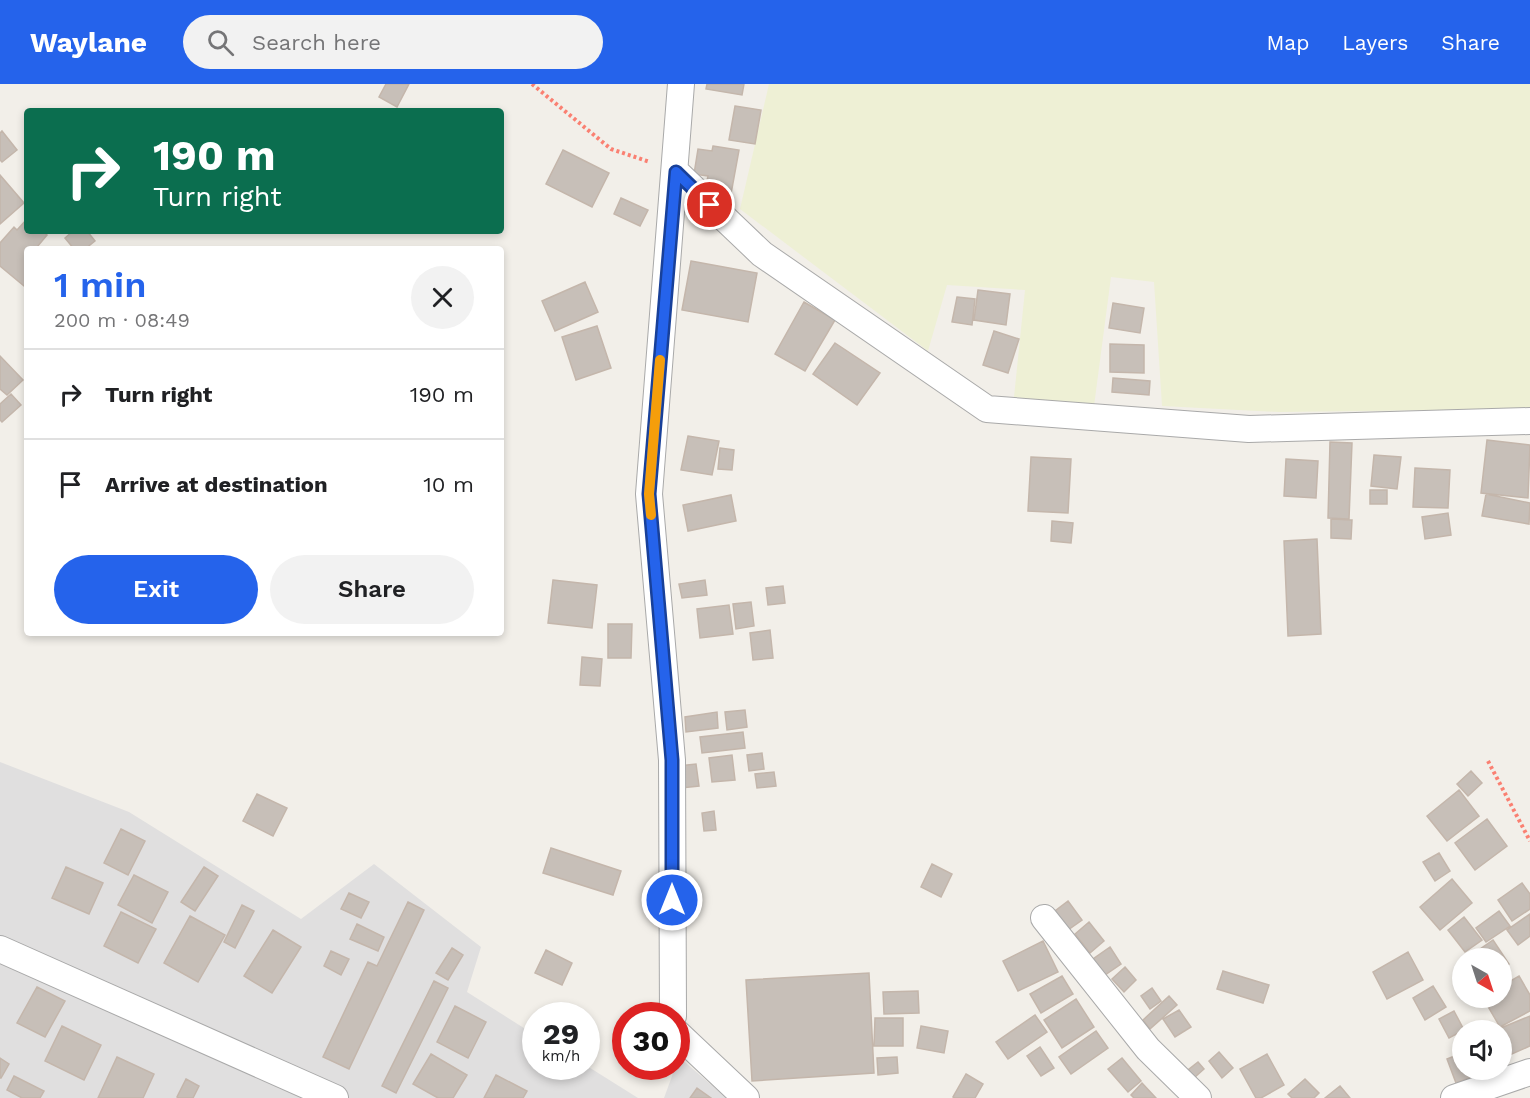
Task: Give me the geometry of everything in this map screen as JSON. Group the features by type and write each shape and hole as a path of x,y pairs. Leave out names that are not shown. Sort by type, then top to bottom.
{"street":[{"path":"673,1002 672,760 649,494 676,172 681,84"},
{"path":"676,172 762,254 987,409 1249,429 1530,421"},
{"path":"1044,918 1148,1048 1198,1098"},
{"path":"0,949 335,1098"},
{"path":"690,1045 746,1098"},
{"path":"1454,1098 1530,1072"}],"path":[{"path":"532,84 611,149 676,172"},
{"path":"1488,761 1530,841"}],"shaded area":[{"path":"0,762 129,812 301,919 374,864 481,947 467,992 522,1027 522,1080 600,1080 600,1074 638,1098 0,1098"},
{"path":"690,1066 726,1098 664,1098 671,1080 690,1080"}],"green space":[{"path":"769,84 1530,84 1530,409 1279,412 1162,406 1154,282 1111,277 1094,406 1014,397 1025,290 947,285 928,351 740,209"}],"building":[{"path":"386,84 409,84 397,107 379,97"},
{"path":"707,84 744,84 742,95 706,89"},
{"path":"735,106 761,110 755,144 729,140"},
{"path":"2,131 17,150 2,162 0,160 0,133"},
{"path":"713,146 739,150 731,194 705,190 708,176 694,174 698,149 712,151"},
{"path":"563,150 609,173 592,207 546,184"},
{"path":"0,175 24,203 0,224"},
{"path":"621,198 648,210 640,226 614,214"},
{"path":"24,222 24,234 47,235 38,246 24,246 24,286 0,266 0,243 14,227 17,230"},
{"path":"70,234 89,234 95,241 89,246 72,246 65,238"},
{"path":"691,261 757,273 748,322 682,310"},
{"path":"585,282 598,312 555,331 542,301"},
{"path":"978,290 1010,294 1006,325 974,320"},
{"path":"957,297 975,299 972,325 952,322"},
{"path":"804,302 835,320 805,371 775,354"},
{"path":"1113,303 1144,308 1140,333 1109,328"},
{"path":"597,326 611,368 576,380 562,337"},
{"path":"994,331 1019,339 1008,373 983,365"},
{"path":"835,343 880,373 857,405 813,374"},
{"path":"1110,344 1144,345 1144,373 1110,372"},
{"path":"0,356 23,380 7,395 0,389"},
{"path":"1113,378 1150,381 1149,395 1112,392"},
{"path":"11,394 21,405 2,422 0,404"},
{"path":"688,436 719,441 712,475 681,470"},
{"path":"1487,440 1530,445 1528,498 1481,493"},
{"path":"1330,442 1352,443 1349,519 1328,518"},
{"path":"720,448 734,450 732,470 718,469"},
{"path":"1374,455 1401,457 1397,489 1371,486"},
{"path":"1031,457 1071,459 1068,513 1028,511"},
{"path":"1286,459 1318,461 1316,498 1284,496"},
{"path":"1415,468 1450,470 1448,508 1413,507"},
{"path":"1370,490 1387,490 1387,504 1370,504"},
{"path":"1486,494 1530,503 1529,524 1482,516"},
{"path":"731,495 736,521 688,531 683,505"},
{"path":"1448,513 1451,535 1425,539 1422,517"},
{"path":"1331,519 1352,520 1351,539 1331,538"},
{"path":"1052,521 1073,523 1071,543 1051,541"},
{"path":"1317,539 1321,634 1288,636 1284,541"},
{"path":"553,580 597,585 592,628 548,623"},
{"path":"705,580 707,595 682,598 679,584"},
{"path":"783,586 785,603 768,605 766,588"},
{"path":"751,602 754,626 736,629 733,604"},
{"path":"729,605 733,634 700,638 697,609"},
{"path":"608,624 632,624 631,658 608,658"},
{"path":"770,630 773,658 753,660 750,633"},
{"path":"582,657 602,659 600,686 580,685"},
{"path":"745,710 747,727 727,730 725,712"},
{"path":"717,712 718,728 686,732 685,717"},
{"path":"743,732 745,748 702,753 700,737"},
{"path":"762,753 764,769 749,771 747,755"},
{"path":"732,755 735,780 712,782 709,758"},
{"path":"696,764 699,786 681,788 678,766"},
{"path":"1471,771 1482,783 1468,796 1457,784"},
{"path":"774,772 776,786 757,788 755,774"},
{"path":"1459,790 1479,816 1447,841 1427,816"},
{"path":"257,794 287,808 273,836 243,821"},
{"path":"714,811 716,830 704,831 702,813"},
{"path":"1487,819 1507,846 1475,870 1455,843"},
{"path":"121,829 145,841 128,875 104,863"},
{"path":"551,848 621,871 613,895 543,873"},
{"path":"1439,853 1450,871 1435,881 1423,862"},
{"path":"932,864 952,874 941,897 921,887"},
{"path":"66,867 103,883 89,914 52,898"},
{"path":"204,867 218,876 195,911 181,902"},
{"path":"134,875 168,892 152,923 118,905"},
{"path":"1452,879 1472,903 1440,930 1420,907"},
{"path":"1522,883 1530,894 1530,909 1512,921 1498,900"},
{"path":"349,893 369,902 361,918 341,909"},
{"path":"1068,901 1082,920 1068,930 1055,911"},
{"path":"408,902 424,910 349,1069 323,1057 368,962 377,966"},
{"path":"242,905 254,911 235,948 224,942"},
{"path":"1499,911 1510,926 1486,942 1476,928"},
{"path":"121,912 156,929 138,963 104,946"},
{"path":"1530,914 1530,936 1518,945 1507,930"},
{"path":"190,916 225,935 198,982 164,963"},
{"path":"1464,917 1482,940 1471,948 1462,948 1448,930"},
{"path":"1089,922 1104,941 1090,953 1075,934"},
{"path":"357,924 384,937 378,951 350,939"},
{"path":"273,930 301,947 272,993 244,976"},
{"path":"1493,940 1498,948 1481,948"},
{"path":"1043,941 1058,972 1018,991 1003,961"},
{"path":"1110,947 1121,964 1105,975 1093,959"},
{"path":"452,948 463,955 448,980 436,973"},
{"path":"546,950 572,963 562,985 535,973"},
{"path":"331,951 349,959 341,975 324,966"},
{"path":"1408,952 1423,980 1387,999 1373,972"},
{"path":"1125,967 1136,980 1124,992 1112,979"},
{"path":"1223,971 1269,985 1263,1003 1217,989"},
{"path":"869,973 874,1073 752,1081 746,980"},
{"path":"1062,976 1073,994 1041,1013 1030,994"},
{"path":"1519,976 1530,995 1530,1011 1512,1021 1496,1020 1489,1008 1512,1008 1512,980"},
{"path":"434,981 448,988 396,1093 382,1086"},
{"path":"1433,986 1446,1007 1425,1020 1413,998"},
{"path":"37,987 65,1001 45,1037 17,1023"},
{"path":"1152,988 1161,1001 1150,1009 1141,996"},
{"path":"918,991 919,1013 884,1014 883,992"},
{"path":"1169,996 1177,1005 1150,1029 1143,1020"},
{"path":"1076,999 1094,1027 1062,1048 1044,1020"},
{"path":"455,1006 486,1022 468,1058 437,1042"},
{"path":"1179,1010 1191,1027 1175,1037 1163,1019"},
{"path":"1454,1011 1459,1020 1452,1020 1452,1036 1449,1038 1439,1019"},
{"path":"1035,1015 1047,1032 1008,1059 996,1042"},
{"path":"1530,1016 1530,1046 1512,1054 1512,1023"},
{"path":"875,1018 903,1018 903,1046 874,1046"},
{"path":"62,1026 101,1045 84,1080 45,1061"},
{"path":"921,1026 948,1031 944,1053 917,1048"},
{"path":"1096,1031 1108,1048 1071,1074 1059,1057"},
{"path":"1040,1047 1054,1068 1041,1076 1027,1056"},
{"path":"1219,1052 1233,1068 1222,1078 1209,1061"},
{"path":"431,1054 467,1075 453,1098 438,1098 413,1084"},
{"path":"1267,1054 1284,1085 1261,1098 1256,1098 1240,1069"},
{"path":"117,1057 154,1074 143,1098 98,1098"},
{"path":"897,1057 898,1073 878,1075 877,1058"},
{"path":"1452,1057 1452,1072 1447,1059"},
{"path":"0,1058 9,1064 1,1078 0,1078"},
{"path":"1122,1058 1141,1081 1128,1092 1108,1069"},
{"path":"1198,1062 1204,1069 1194,1078 1188,1070"},
{"path":"966,1074 983,1084 975,1098 953,1097"},
{"path":"496,1075 527,1091 523,1098 484,1098"},
{"path":"14,1076 44,1091 40,1098 22,1098 7,1090"},
{"path":"186,1079 199,1086 193,1098 179,1098 177,1097"},
{"path":"1305,1079 1319,1093 1314,1098 1292,1098 1288,1094"},
{"path":"1142,1083 1156,1098 1134,1098 1131,1095"},
{"path":"1340,1086 1350,1098 1325,1098"},
{"path":"697,1088 711,1098 690,1098"}],"slow traffic":[{"path":"651,515 649,494 660,360"}],"route":[{"path":"672,900 672,760 649,494 676,172 710,205"}]}
